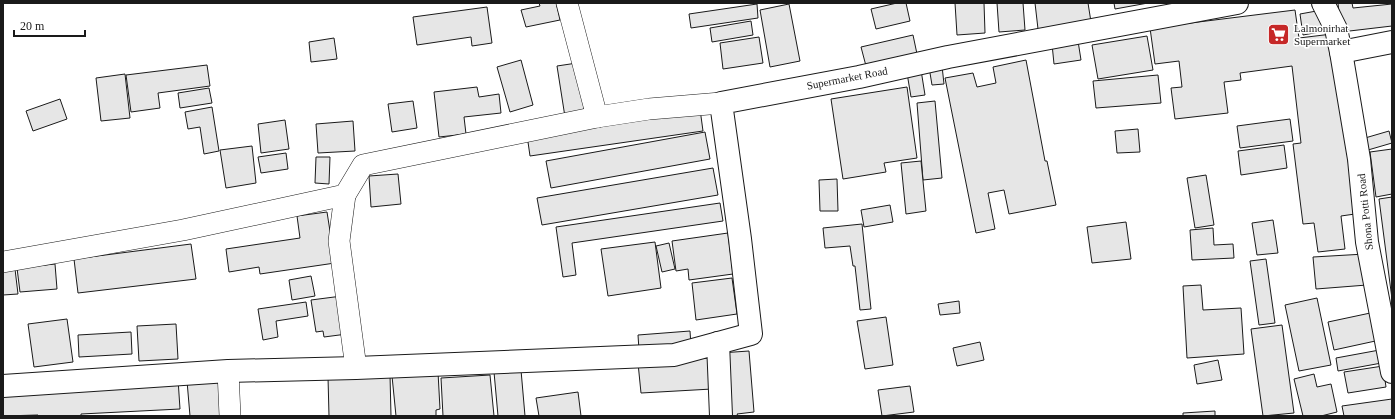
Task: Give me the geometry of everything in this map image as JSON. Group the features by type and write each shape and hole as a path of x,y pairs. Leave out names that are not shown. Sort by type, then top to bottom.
{"main road":[{"name":"Supermarket Road","path":"721,103 859,77 948,57 1236,3"},
{"path":"1323,3 1336,29 1341,52 1392,42"},
{"name":"Shona Potti Road","path":"1341,52 1359,159 1367,242 1392,372"},
{"path":"3,386 228,371 356,368 674,355 751,334 740,239 721,103"},
{"path":"718,343 721,416"}],"street":[{"path":"567,3 597,117"},
{"path":"356,368 340,240 345,195 363,166 597,117 649,109 721,103"},
{"path":"3,262 183,230 345,195"},
{"path":"228,371 230,416"}],"building":[{"path":"539,3 556,3 560,20 526,27 521,10 540,6"},
{"path":"897,3 906,3 910,21 876,29 871,9"},
{"path":"955,3 984,3 985,33 957,35"},
{"path":"997,3 1023,3 1025,30 999,32"},
{"path":"1035,3 1088,3 1091,22 1038,29"},
{"path":"1114,3 1148,3 1115,9"},
{"path":"1338,3 1352,3 1353,8 1392,4 1392,26 1341,32"},
{"path":"757,4 758,18 691,28 689,14"},
{"path":"789,4 800,61 770,67 760,10"},
{"path":"487,7 492,43 472,46 471,37 417,45 413,17"},
{"path":"1295,10 1299,38 1332,34 1355,214 1341,216 1345,249 1318,252 1314,223 1303,224 1293,144 1301,143 1292,66 1240,73 1241,80 1224,82 1228,113 1175,119 1171,88 1182,87 1179,61 1155,64 1150,28"},
{"path":"1322,10 1325,31 1303,35 1300,14"},
{"path":"751,21 753,35 712,42 710,28"},
{"path":"913,35 917,54 866,66 861,47"},
{"path":"1147,36 1153,70 1098,79 1092,45"},
{"path":"759,37 763,63 723,69 720,43"},
{"path":"334,38 337,59 311,62 309,42"},
{"path":"1078,41 1081,60 1054,64 1052,44"},
{"path":"521,60 533,105 510,112 497,67"},
{"path":"1026,60 1045,161 1047,161 1056,205 1009,214 1004,190 988,193 995,229 976,233 945,78 973,73 977,87 996,83 993,67"},
{"path":"577,63 585,114 565,117 557,66"},
{"path":"207,65 210,86 158,93 160,108 131,112 126,75"},
{"path":"942,66 944,84 932,85 929,67"},
{"path":"921,70 925,95 911,97 907,73"},
{"path":"125,74 130,118 101,121 96,78"},
{"path":"1158,75 1161,103 1096,108 1093,81"},
{"path":"477,87 479,97 499,94 501,113 464,117 466,134 439,137 434,92"},
{"path":"907,87 917,158 884,163 886,172 843,179 831,99"},
{"path":"209,88 212,103 180,108 178,93"},
{"path":"60,99 67,119 33,131 26,111"},
{"path":"413,101 417,128 392,132 388,104"},
{"path":"935,101 942,178 923,180 917,103"},
{"path":"212,107 219,151 204,154 200,127 188,129 185,112"},
{"path":"700,109 703,131 530,156 527,135"},
{"path":"1290,119 1293,141 1240,148 1237,126"},
{"path":"285,120 289,149 261,153 258,124"},
{"path":"353,121 355,151 318,153 316,124"},
{"path":"1138,129 1140,152 1117,153 1115,131"},
{"path":"1389,131 1392,143 1368,150 1365,138"},
{"path":"705,132 710,159 551,188 546,161"},
{"path":"1284,145 1287,168 1241,175 1238,151"},
{"path":"252,146 256,183 226,188 220,150"},
{"path":"1392,149 1392,194 1376,197 1370,152"},
{"path":"286,153 288,169 261,173 258,157"},
{"path":"316,157 330,157 329,184 315,183"},
{"path":"921,161 926,211 906,214 901,163"},
{"path":"713,168 718,195 542,225 537,198"},
{"path":"398,174 401,204 371,207 369,176"},
{"path":"1206,175 1214,225 1195,228 1187,178"},
{"path":"837,179 838,211 820,211 819,180"},
{"path":"1392,197 1392,299 1379,199"},
{"path":"720,203 723,221 572,243 576,275 563,277 556,227"},
{"path":"890,205 893,222 864,227 861,210"},
{"path":"327,212 335,263 260,274 259,267 229,272 226,249 300,238 297,216"},
{"path":"1273,220 1278,253 1257,255 1252,223"},
{"path":"1126,222 1131,259 1092,263 1087,227"},
{"path":"862,224 871,309 860,310 855,266 853,266 850,246 825,248 823,228"},
{"path":"1213,228 1214,245 1233,244 1234,258 1192,260 1190,230"},
{"path":"728,233 733,274 689,280 688,269 676,271 672,241"},
{"path":"655,242 661,288 608,296 601,249"},
{"path":"669,243 675,269 662,272 656,246"},
{"path":"191,244 196,279 78,293 74,259"},
{"path":"1365,254 1367,285 1316,289 1313,257"},
{"path":"1266,259 1275,323 1259,325 1250,261"},
{"path":"55,264 57,289 20,292 17,268"},
{"path":"15,269 18,294 3,295 3,270"},
{"path":"311,276 315,296 292,300 289,280"},
{"path":"732,278 737,314 696,320 692,283"},
{"path":"1201,285 1203,310 1241,308 1244,354 1187,358 1183,286"},
{"path":"342,296 347,334 324,337 323,331 316,332 311,300"},
{"path":"1317,298 1331,365 1299,371 1285,305"},
{"path":"959,301 960,313 940,315 938,304"},
{"path":"306,302 308,316 276,321 278,337 263,340 258,309"},
{"path":"1375,312 1380,340 1334,350 1328,322"},
{"path":"886,317 893,365 865,369 857,321"},
{"path":"67,319 73,362 34,367 28,324"},
{"path":"176,324 178,359 139,361 137,326"},
{"path":"1282,325 1294,413 1263,416 1251,329"},
{"path":"690,331 691,346 639,350 638,335"},
{"path":"131,332 132,354 79,357 78,335"},
{"path":"980,342 984,360 957,366 953,348"},
{"path":"1385,349 1387,362 1338,371 1336,358"},
{"path":"749,351 754,412 737,414 738,416 724,416 720,353"},
{"path":"709,358 712,389 641,393 638,363"},
{"path":"1218,360 1222,380 1197,384 1194,365"},
{"path":"1383,366 1386,387 1348,393 1344,372"},
{"path":"521,370 525,416 498,416 494,372"},
{"path":"438,372 440,409 436,410 436,416 396,416 392,376"},
{"path":"1314,374 1317,387 1331,384 1337,412 1321,416 1303,416 1294,379"},
{"path":"390,375 391,416 329,416 328,377"},
{"path":"490,375 494,416 443,416 441,378"},
{"path":"178,379 180,409 81,414 81,416 3,416 3,388"},
{"path":"218,379 221,416 190,416 187,381"},
{"path":"910,386 914,412 882,416 878,390"},
{"path":"578,392 581,416 539,416 536,398"},
{"path":"1392,399 1392,416 1344,416 1342,406"},
{"path":"1215,411 1215,416 1183,416 1183,413"}],"place":[{"name":"Lalmonirhat Supermarket","path":"1279,34"}]}
